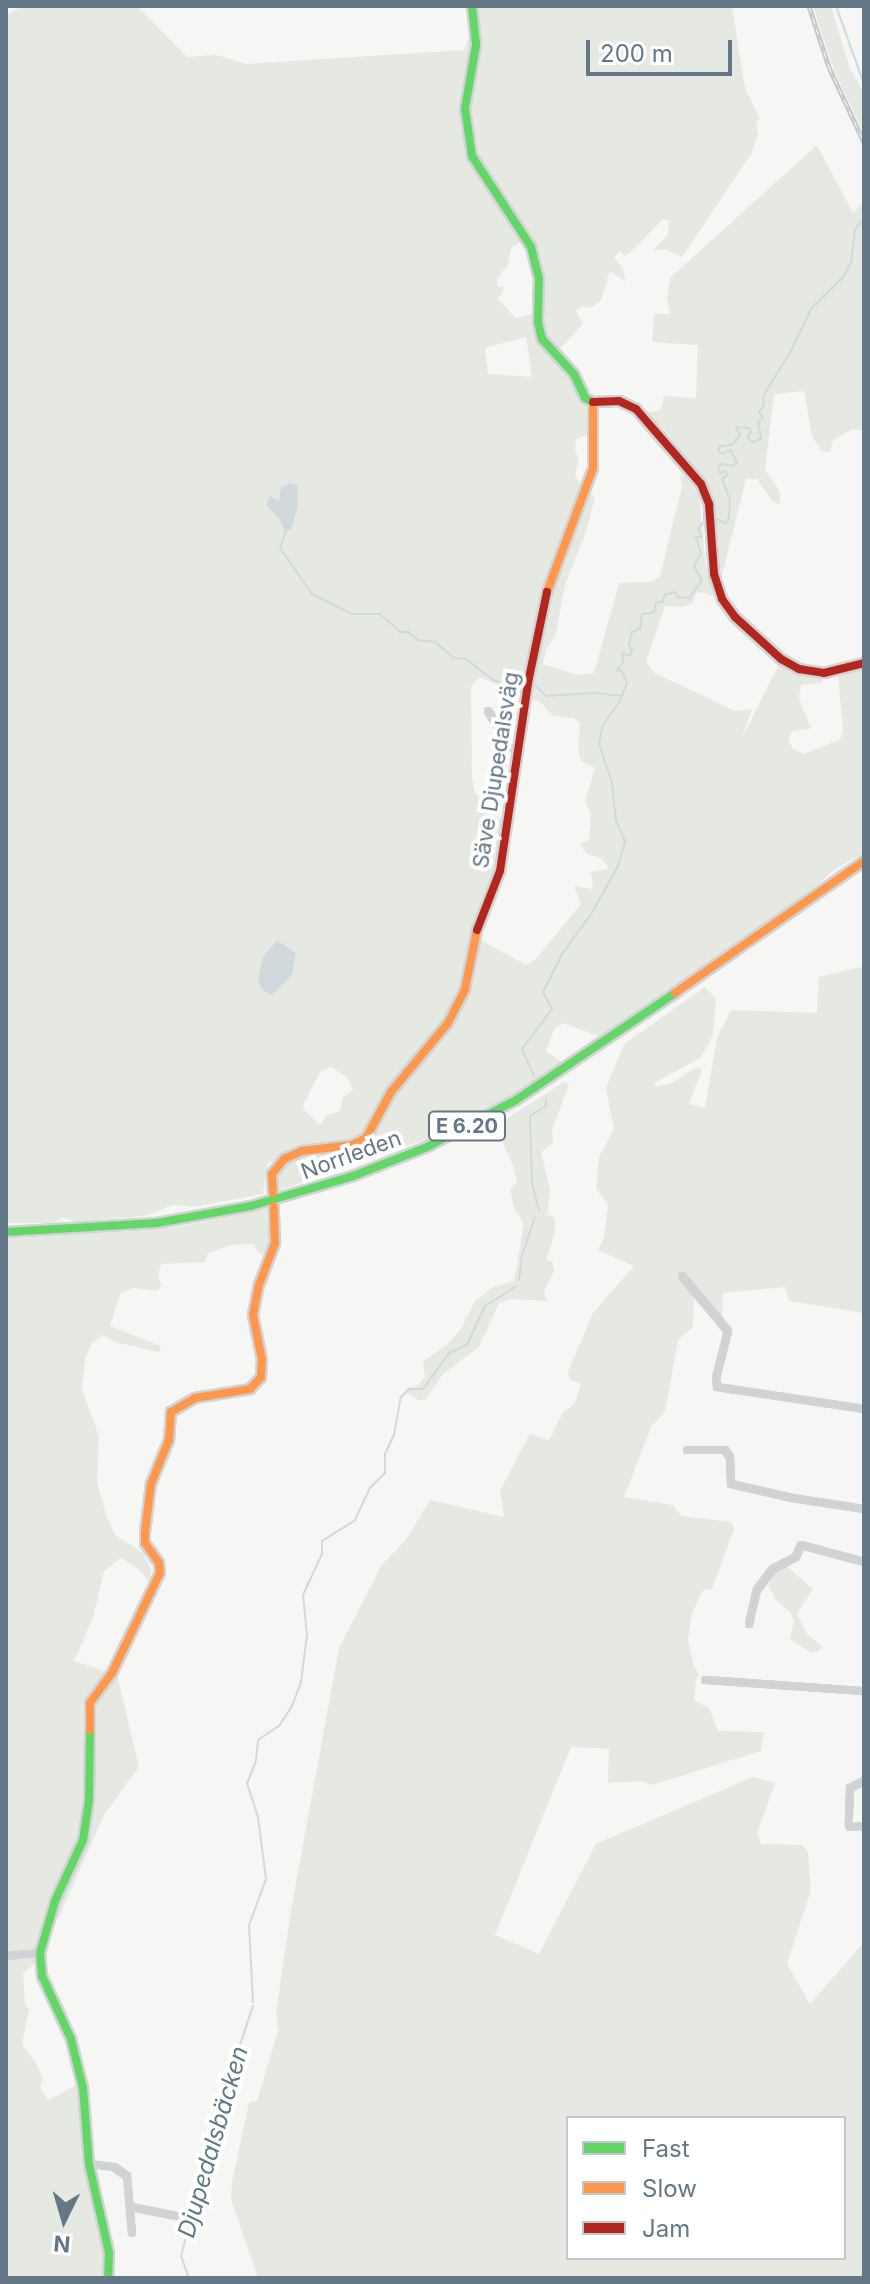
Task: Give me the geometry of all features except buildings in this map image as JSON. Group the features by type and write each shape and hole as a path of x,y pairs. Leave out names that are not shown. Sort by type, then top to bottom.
{"main road":[{"path":"472,6 476,40 465,112 472,156 531,247 539,281 541,336 574,374 585,398 593,402 619,401 636,409 701,484 709,504 715,578 724,602 735,617 781,659 801,670 826,672 864,663"},
{"name":"Säve Djupedalsväg","path":"273,1193 272,1174 284,1159 302,1151 357,1144 366,1138 391,1092 458,1007 470,972 478,927 500,871 517,749 548,585 593,468 593,402"},
{"name":"Norrleden","path":"6,1232 157,1223 251,1206 353,1176 427,1147 559,1074 864,861"},
{"path":"108,2278 109,2253 89,2164 83,2088 71,2039 42,1976 40,1953 55,1901 83,1840 89,1800 90,1703 112,1673 160,1573 159,1563 147,1547 145,1532 151,1484 169,1440 171,1412 195,1398 250,1389 262,1374 253,1315 276,1239 274,1206"}],"street":[{"path":"488,711 503,735 505,747 501,775"},
{"path":"505,747 517,749"},
{"path":"682,1276 728,1331 716,1378 717,1387 864,1409"},
{"path":"687,1450 725,1450 730,1457 731,1484 792,1498 864,1509"},
{"path":"749,1624 757,1590 773,1569 796,1557 801,1545 864,1562"},
{"path":"705,1680 864,1691"},
{"path":"864,1781 851,1785 849,1794 850,1827 864,1826"},
{"path":"6,1956 40,1953"},
{"path":"89,2164 114,2167 125,2173 132,2233"},
{"path":"130,2207 187,2218"}],"shaded area":[{"path":"23,6 137,6 187,57 216,55 247,64 464,50 469,37 470,14 464,6 732,6 745,88 760,119 756,122 758,134 751,154 682,257 667,250 654,249 668,235 669,221 663,219 632,251 625,256 619,251 614,258 622,267 626,282 610,271 601,300 591,308 582,306 576,311 583,324 553,356 572,380 588,412 589,434 576,439 575,451 579,459 575,475 582,488 595,497 586,532 565,585 555,637 546,649 543,664 577,675 594,673 619,583 652,582 660,576 682,487 680,476 684,475 699,495 706,566 714,597 701,592 696,593 693,603 682,607 665,606 646,662 655,673 735,711 752,709 741,740 779,664 798,674 823,676 822,683 801,685 799,699 811,728 792,732 788,740 793,749 804,754 839,740 843,732 838,673 864,667 864,853 835,869 807,894 563,1066 499,1105 430,1138 277,1191 275,1177 283,1162 301,1153 362,1146 370,1139 399,1086 454,1020 476,952 467,953 459,997 384,1097 359,1140 304,1147 285,1154 268,1164 263,1194 194,1207 173,1205 144,1216 74,1222 63,1217 54,1223 6,1223 6,15","holes":["523,240 533,269 533,314 516,318 498,299 505,287 498,286 497,279 508,265 511,248","526,337 532,377 488,374 485,348","479,677 522,695 503,822 475,793 471,687","529,698 539,701 553,716 574,718 580,723 578,749 581,761 595,768 585,801 591,815 589,840 579,844 587,854 601,858 609,869 591,872 593,889 574,886 581,904 536,959 526,965 480,940 480,927 495,890","277,940 296,953 292,975 272,995 267,992 259,975 262,958","563,1023 598,1036 563,1063 546,1051 554,1029","331,1067 348,1078 353,1090 343,1097 340,1111 327,1115 320,1125 303,1109 320,1072"]},
{"path":"813,6 831,6 850,69 864,93 864,134 834,70"},
{"path":"817,145 853,213 864,202 864,431 853,429 833,440 830,452 822,451 812,436 804,391 774,394 765,470 780,492 780,505 772,501 757,479 746,479 720,583 706,483 665,430 644,413 661,410 664,396 696,398 698,345 652,342 654,314 670,314 667,298 670,278"},
{"path":"291,483 298,485 297,510 291,529 285,533 280,520 266,505 270,496 279,501 281,487"},
{"path":"277,940 296,953 292,975 272,995 263,991 258,981 262,958"},
{"path":"861,967 864,970 864,1313 789,1301 785,1287 723,1293 722,1318 702,1295 694,1292 693,1327 678,1340 665,1412 651,1427 624,1497 673,1505 681,1516 731,1522 734,1529 712,1589 703,1590 692,1613 688,1640 694,1667 700,1675 696,1680 694,1700 709,1708 718,1731 764,1732 761,1751 652,1785 641,1781 608,1783 609,1749 571,1747 495,1935 539,1954 596,1844 753,1777 775,1783 757,1833 761,1844 802,1845 808,1852 811,1890 787,1964 810,2004 864,1942 864,2278 258,2278 231,2199 232,2182 249,2102 257,2101 278,2031 276,2013 291,1910 339,1648 381,1566 407,1538 430,1500 504,1517 500,1491 530,1434 549,1440 562,1414 575,1403 581,1384 570,1380 568,1372 593,1313 634,1266 598,1250 604,1238 608,1204 596,1189 599,1157 614,1129 606,1088 624,1044 705,987 716,999 713,1036 700,1058 654,1083 656,1087 674,1082 697,1067 702,1070 689,1104 705,1108 717,1038 731,1010 817,1013 819,977"},
{"path":"564,1082 569,1084 552,1130 553,1143 541,1152 550,1190 547,1214 555,1218 555,1233 546,1259 553,1263 554,1271 544,1292 547,1301 511,1299 499,1303 479,1347 443,1374 425,1400 418,1400 407,1393 407,1388 417,1386 425,1377 423,1361 448,1344 461,1329 475,1301 493,1287 514,1281 524,1224 514,1208 510,1189 517,1182 513,1165 495,1126"},
{"path":"271,1210 273,1241 267,1256 260,1254 253,1244 230,1245 207,1254 205,1262 161,1264 158,1278 162,1285 158,1291 134,1288 120,1294 110,1326 161,1346 159,1352 118,1343 103,1335 92,1343 85,1359 82,1390 99,1436 97,1482 107,1517 115,1535 143,1553 151,1569 149,1581 136,1567 121,1558 104,1571 93,1618 74,1661 117,1675 139,1767 104,1815 59,1917 48,1924 34,1964 23,1973 25,2002 29,2010 22,2044 36,2063 43,2079 40,2086 48,2100 79,2084 108,2260 106,2278 6,2278 6,1237 183,1226"},
{"path":"785,1565 813,1589 797,1614 806,1633 823,1647 817,1652 810,1652 790,1639 794,1621 769,1587 771,1573"}],"waterway":[{"path":"836,6 864,84"},
{"name":"Djupedalsbäcken","path":"717,519 726,523 730,500 722,479 727,475 726,471 720,473 718,467 722,464 733,466 737,462 730,450 723,454 718,451 720,446 732,445 740,435 736,427 749,428 751,432 747,437 753,442 761,439 758,422 763,418 759,412 764,405 763,396 792,349 811,309 844,276 851,263 855,230 864,217"},
{"name":"Djupedalsbäcken","path":"534,1076 522,1049 552,1009 543,992 562,954 593,911 618,866 625,841 616,821 612,783 599,744 603,725 620,701 627,683 622,671 617,670 623,662 622,654 630,655 632,651 629,644 632,632 640,629 642,614 654,612 656,603 662,602 665,595 675,592 678,597 689,598 702,581 694,565 701,554 696,537 702,537 698,529 704,522 704,511"},
{"path":"285,533 280,548 312,594 352,614 380,614 400,632 408,632 418,640 435,642 454,658 466,659 493,680 509,686 521,683"},
{"path":"536,686 546,696 594,693 622,696"},
{"name":"Djupedalsbäcken","path":"539,1210 532,1184 530,1116 546,1106 546,1100"},
{"name":"Djupedalsbäcken","path":"519,1280 522,1255 535,1217"},
{"name":"Djupedalsbäcken","path":"253,2002 249,1925 266,1879 258,1817 247,1784 256,1760 258,1740 279,1726 292,1706 301,1682 307,1635 303,1595 322,1554 322,1541 355,1520 370,1488 385,1473 385,1454 394,1435 401,1397 409,1389 423,1389 449,1353 467,1345 485,1306 516,1287"},
{"name":"Djupedalsbäcken","path":"189,2278 181,2256 223,2096 253,2006"}],"railway":[{"path":"809,6 829,67 864,142"}],"traffic: fast":[{"path":"472,6 476,45 465,109 472,156 531,247 539,278 538,322 542,339 574,374 585,398 593,402"},
{"path":"6,1232 157,1223 251,1206 353,1176 427,1147 516,1100 675,993"},
{"path":"90,1730 89,1800 83,1840 55,1901 40,1953 42,1976 71,2039 83,2088 89,2164 109,2253 108,2278"}],"traffic: slow":[{"path":"547,592 593,468 593,402"},
{"path":"675,993 864,861"},
{"path":"273,1193 272,1174 284,1159 302,1151 352,1145 366,1138 391,1092 448,1023 465,989 477,930"},
{"path":"90,1730 90,1703 112,1673 160,1573 159,1563 145,1543 145,1532 151,1484 169,1440 171,1412 195,1398 250,1389 261,1377 262,1360 253,1315 259,1285 275,1243 274,1206"}],"traffic: jam":[{"path":"593,402 619,401 636,409 701,484 709,504 714,574 722,599 735,617 781,659 799,669 824,673 864,663"},
{"path":"477,930 500,871 529,678 547,592"}]}
